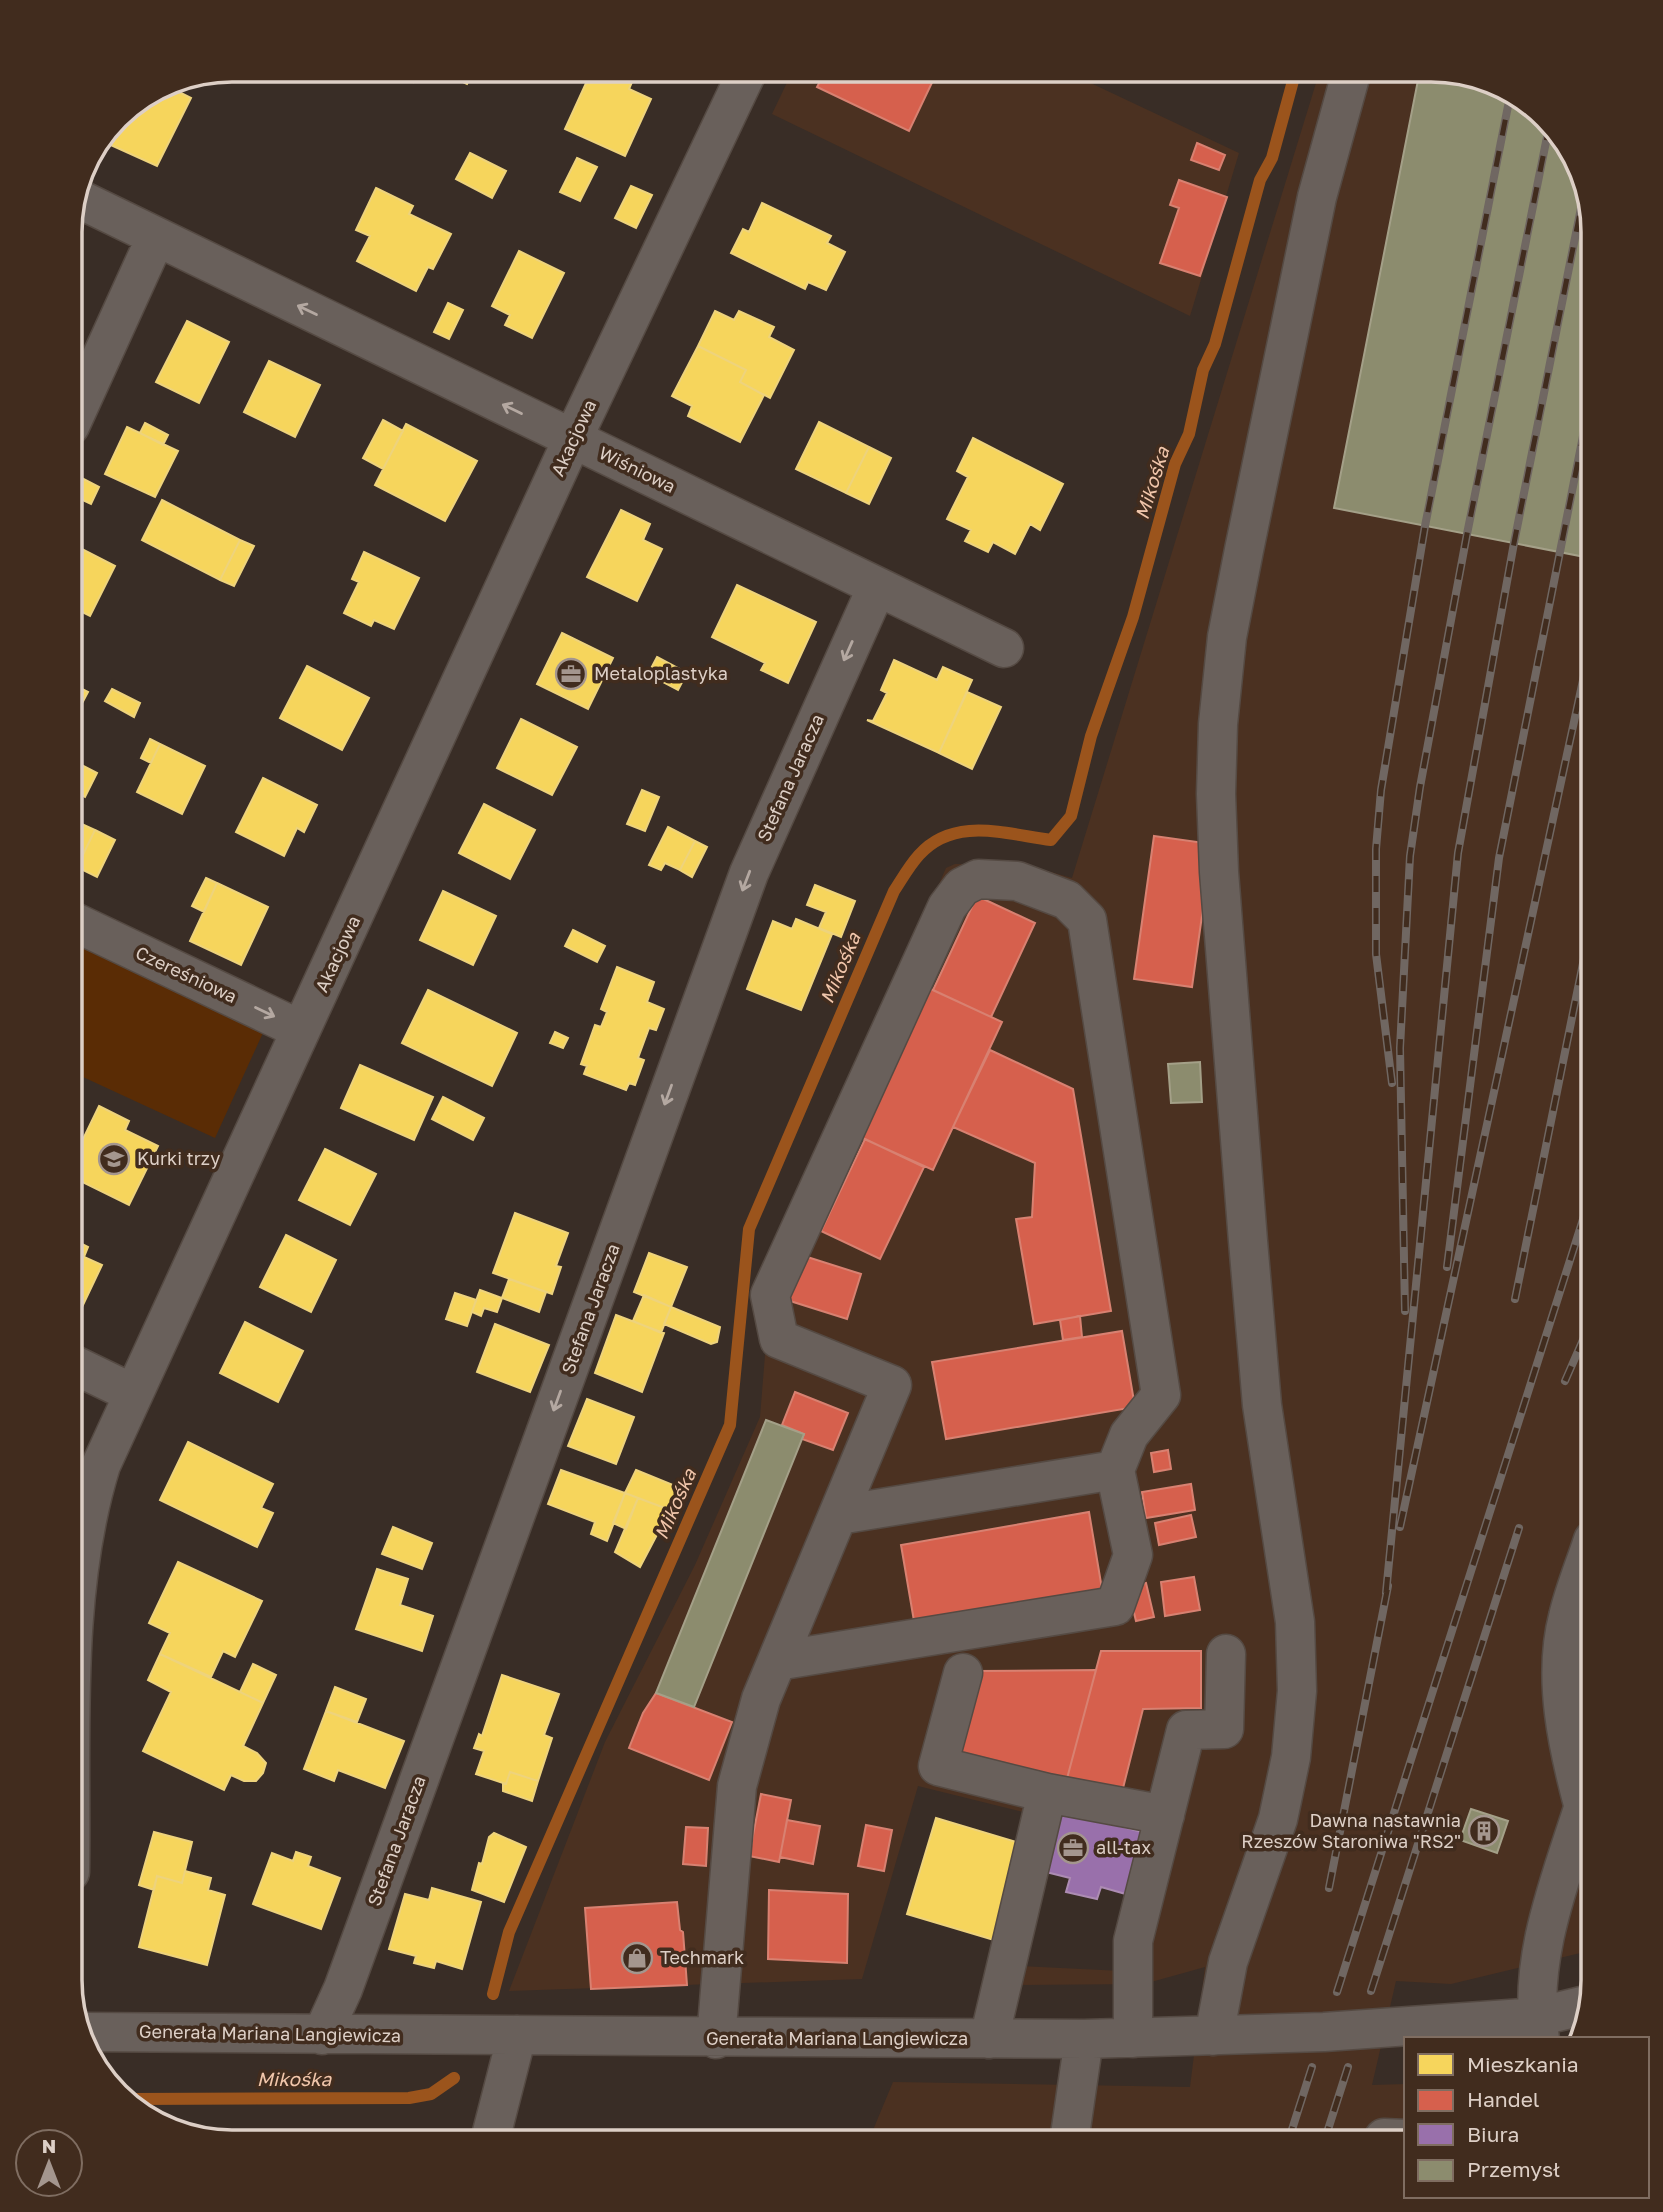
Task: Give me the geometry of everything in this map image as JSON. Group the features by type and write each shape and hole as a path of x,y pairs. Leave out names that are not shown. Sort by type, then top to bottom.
{"street":[{"name":"Akacjowa","path":"82,1538 101,1465 132,1393 573,439 742,82"},
{"path":"1214,2036 1228,1962 1278,1819 1291,1757 1297,1691 1295,1622 1262,1405 1248,1241 1220,872 1216,794 1218,724 1227,637 1244,550 1317,197 1348,83"},
{"name":"Wiśniowa","path":"86,203 1004,649"},
{"path":"83,398 156,237"},
{"name":"Stefana Jaracza","path":"322,2035 343,1989 748,873 876,589"},
{"path":"716,2039 737,1786 761,1699 892,1385 779,1339 770,1295 947,907 962,887 978,879 1017,881 1067,900 1087,920 1161,1395 1129,1435 1115,1470 1133,1555 1115,1606 778,1661"},
{"name":"Czereśniowa","path":"83,926 302,1030"},
{"path":"82,1369 132,1393"},
{"path":"839,1515 1115,1470"},
{"path":"1581,1576 1567,1618 1562,1680 1573,1768 1581,1781"},
{"path":"1133,2038 1133,1941 1186,1730 1224,1730 1226,1654"},
{"path":"963,1673 938,1766 1047,1793 1165,1815"},
{"path":"989,2039 1047,1793"},
{"path":"1539,2028 1543,1942 1581,1816"},
{"name":"Generała Mariana Langiewicza","path":"92,2032 716,2039 1084,2039 1539,2028 1578,2009"},
{"path":"493,2130 517,2035"},
{"path":"1071,2130 1084,2039"}],"shaded area":[{"path":"787,82 1090,83 1239,153 1190,316 772,114"},
{"path":"1316,83 1441,83 1479,90 1506,102 1544,133 1565,166 1578,203 1581,232 1581,1953 1451,1984 1396,1981 1372,2085 1404,2084 1404,2130 873,2130 893,2082 1190,2087 1205,1967 1144,1984 1016,1985 1020,1966 1122,1971 1155,1826 1055,1820 918,1786 862,1979 509,1991 605,1742 695,1565 760,1417 765,1355 757,1297 946,868 955,864 1026,865 1072,878"},
{"path":"83,938 267,1024 215,1138 83,1077"}],"building: Mieszkania":[{"path":"586,82 632,82 629,89 651,99 625,156 565,129"},
{"path":"179,92 191,98 157,166 111,145 133,119 157,102"},
{"path":"470,153 506,171 492,198 456,179"},
{"path":"577,158 597,167 580,201 560,192"},
{"path":"631,186 652,195 636,228 615,218"},
{"path":"376,188 413,206 409,214 451,234 433,269 428,267 416,291 357,261 370,236 356,230"},
{"path":"762,203 831,236 827,243 845,252 826,290 808,282 805,289 731,253 743,229 749,232"},
{"path":"519,251 564,273 532,338 505,325 510,315 492,306"},
{"path":"448,303 463,310 449,339 434,332"},
{"path":"715,311 734,320 739,311 774,327 769,337 794,350 770,398 740,382 746,370 698,346"},
{"path":"187,321 229,342 199,403 156,382"},
{"path":"698,346 746,370 740,382 764,395 740,442 688,416 692,406 672,396"},
{"path":"269,361 320,385 295,437 244,412"},
{"path":"383,420 403,431 383,469 363,458"},
{"path":"819,422 869,447 846,493 796,469"},
{"path":"145,423 168,435 163,445 140,433"},
{"path":"406,424 477,461 445,521 375,485"},
{"path":"127,427 178,451 155,497 105,474"},
{"path":"973,438 1063,484 1040,530 1030,524 1015,554 993,542 988,552 965,541 971,530 947,519 968,477 957,471"},
{"path":"869,447 891,458 869,504 846,493"},
{"path":"83,479 99,487 91,504 83,500"},
{"path":"162,500 240,540 220,580 142,540"},
{"path":"621,510 650,524 643,540 662,549 637,601 587,577"},
{"path":"240,540 254,546 234,586 220,580"},
{"path":"83,550 115,566 90,616 83,612"},
{"path":"364,552 419,578 394,629 374,620 371,626 344,613 359,582 352,579"},
{"path":"737,585 816,622 788,683 761,670 765,663 712,637"},
{"path":"562,633 613,658 588,709 537,684"},
{"path":"657,657 687,673 678,690 648,674"},
{"path":"894,660 937,680 943,667 972,680 939,753 867,720 873,721 887,693 881,690"},
{"path":"307,666 369,698 342,750 280,718"},
{"path":"83,689 88,692 83,702"},
{"path":"112,689 140,703 134,717 105,701"},
{"path":"967,692 1001,707 972,769 939,753"},
{"path":"521,719 577,747 552,795 497,768"},
{"path":"150,739 160,744 151,763 141,758"},
{"path":"160,744 205,766 182,814 137,792"},
{"path":"83,766 97,773 85,797 83,796"},
{"path":"263,778 317,805 304,832 297,828 284,856 236,832"},
{"path":"642,790 659,797 645,831 627,824"},
{"path":"484,804 535,830 510,879 459,853"},
{"path":"83,824 95,830 83,855"},
{"path":"668,827 695,841 680,870 665,863 661,870 649,865"},
{"path":"95,830 115,840 97,877 83,870 83,855"},
{"path":"695,841 707,847 692,877 680,870"},
{"path":"206,878 217,883 204,912 192,906"},
{"path":"217,883 268,907 241,965 190,941"},
{"path":"815,885 855,901 841,937 819,928 826,912 807,905"},
{"path":"443,891 496,916 473,965 420,940"},
{"path":"796,919 832,934 801,1010 747,989 773,921 792,929"},
{"path":"573,930 605,946 597,962 565,946"},
{"path":"617,967 654,982 647,1002 664,1009 656,1030 649,1028 638,1058 644,1060 635,1085 629,1083 626,1090 584,1074 587,1066 581,1064 595,1025 601,1027 607,1012 601,1009"},
{"path":"428,990 517,1033 492,1086 402,1043"},
{"path":"555,1032 568,1038 563,1048 550,1043"},
{"path":"360,1065 433,1097 414,1140 341,1108"},
{"path":"443,1097 484,1118 473,1140 432,1119"},
{"path":"99,1106 129,1121 125,1130 158,1146 129,1205 82,1182 82,1140"},
{"path":"325,1149 376,1174 350,1225 299,1200"},
{"path":"515,1213 568,1233 556,1266 561,1267 552,1294 493,1273"},
{"path":"286,1235 336,1260 311,1312 260,1287"},
{"path":"82,1244 88,1247 84,1257 102,1265 82,1306"},
{"path":"649,1253 687,1267 671,1307 634,1292"},
{"path":"509,1279 546,1292 539,1312 502,1298"},
{"path":"480,1290 502,1298 497,1312 484,1308 481,1316 472,1312"},
{"path":"455,1293 476,1300 467,1326 446,1319"},
{"path":"644,1295 671,1307 661,1333 633,1321"},
{"path":"671,1307 720,1327 717,1342 711,1344 664,1324"},
{"path":"616,1315 664,1333 642,1392 595,1373"},
{"path":"245,1322 303,1351 278,1402 220,1373"},
{"path":"495,1324 549,1345 530,1392 477,1372"},
{"path":"587,1399 634,1417 616,1464 568,1446"},
{"path":"188,1442 273,1484 261,1508 273,1513 257,1547 160,1500"},
{"path":"561,1470 625,1493 607,1541 591,1534 595,1522 548,1504"},
{"path":"636,1470 678,1487 670,1510 625,1493"},
{"path":"625,1493 638,1498 626,1529 613,1523"},
{"path":"638,1498 670,1510 640,1567 615,1552"},
{"path":"393,1527 432,1543 422,1569 382,1554"},
{"path":"178,1562 262,1601 235,1657 223,1651 211,1677 160,1654 170,1633 149,1623"},
{"path":"377,1569 408,1579 400,1605 433,1616 422,1651 356,1629"},
{"path":"160,1654 263,1703 243,1746 257,1753 266,1763 263,1773 256,1781 244,1781 231,1775 224,1790 143,1751 171,1692 148,1680"},
{"path":"253,1664 276,1675 263,1703 240,1692"},
{"path":"502,1675 559,1694 544,1735 552,1738 538,1781 510,1772 506,1784 476,1774 484,1751 474,1748 479,1734 482,1736"},
{"path":"335,1687 366,1699 357,1722 326,1711"},
{"path":"326,1711 404,1741 385,1788 338,1770 334,1781 304,1769"},
{"path":"510,1772 538,1781 532,1801 503,1791 503,1784 506,1784"},
{"path":"936,1818 1023,1844 994,1940 907,1914"},
{"path":"154,1832 192,1842 182,1883 157,1876 154,1890 139,1885"},
{"path":"494,1833 526,1847 504,1902 472,1890 489,1837"},
{"path":"296,1852 311,1857 308,1866 340,1878 321,1929 253,1904 272,1853 293,1861"},
{"path":"185,1871 211,1878 208,1890 225,1895 207,1965 139,1947 157,1876 182,1883"},
{"path":"432,1888 481,1902 462,1969 436,1961 434,1968 414,1963 416,1956 389,1949 405,1894 429,1900"}],"building: Handel":[{"path":"819,82 932,83 909,131 817,87"},
{"path":"1197,143 1225,155 1219,170 1191,160"},
{"path":"1179,180 1227,197 1200,276 1160,263 1179,208 1170,205"},
{"path":"1154,836 1212,844 1192,987 1134,979"},
{"path":"977,896 1035,923 991,1017 933,990"},
{"path":"924,986 1002,1022 933,1170 853,1134"},
{"path":"990,1050 1073,1089 1111,1311 1034,1324 1016,1219 1032,1217 1035,1163 953,1127"},
{"path":"865,1139 924,1167 880,1259 821,1231"},
{"path":"801,1255 861,1274 847,1319 787,1300"},
{"path":"1080,1316 1082,1337 1063,1340 1060,1320"},
{"path":"1122,1331 1135,1407 946,1439 932,1362"},
{"path":"795,1392 848,1413 833,1450 802,1439 804,1434 782,1425"},
{"path":"1168,1450 1171,1469 1154,1472 1151,1453"},
{"path":"1191,1484 1195,1510 1146,1518 1142,1492"},
{"path":"1089,1512 1102,1589 914,1621 901,1545"},
{"path":"1191,1515 1196,1537 1159,1545 1155,1523"},
{"path":"1194,1577 1200,1610 1165,1616 1161,1582"},
{"path":"1146,1583 1154,1617 1136,1621 1128,1588"},
{"path":"1101,1651 1201,1651 1201,1708 1143,1709 1120,1800 1065,1786"},
{"path":"1096,1670 1065,1786 955,1755 977,1671"},
{"path":"656,1693 732,1722 709,1780 629,1748 643,1713"},
{"path":"761,1794 791,1800 779,1862 749,1856"},
{"path":"787,1820 820,1826 813,1864 780,1857"},
{"path":"866,1825 892,1830 884,1871 858,1866"},
{"path":"686,1827 708,1828 706,1866 683,1864"},
{"name":"Techmark","path":"769,1890 848,1894 847,1963 768,1959"},
{"name":"Techmark","path":"677,1902 680,1930 683,1932 687,1985 591,1989 585,1908"}],"building: Biura":[{"path":"1058,1810 1146,1833 1129,1895 1101,1887 1097,1899 1066,1892 1070,1878 1042,1871"}],"building: Przemysł":[{"path":"1417,83 1460,85 1479,90 1506,102 1544,133 1565,166 1578,203 1581,232 1581,556 1334,508"},
{"path":"1200,1062 1202,1102 1171,1103 1168,1064"},
{"path":"766,1420 804,1434 694,1707 656,1693"},
{"name":"Dawna nastawnia Rzeszów Staroniwa \"RS2\"","path":"1471,1809 1508,1821 1497,1853 1460,1840"}],"waterway":[{"name":"Mikośka","path":"493,1994 509,1932 730,1425 749,1229 894,891 919,855 948,835 981,831 1051,840 1071,816 1091,736 1133,617 1175,464 1189,434 1203,370 1215,344 1260,180 1272,158 1292,83"},
{"name":"Mikośka","path":"142,2099 409,2098 431,2094 454,2078"}],"railway":[{"path":"1392,1083 1376,954 1376,849 1381,790 1425,526 1508,104"},
{"path":"1405,1311 1400,1048 1410,856 1420,787 1467,534 1547,137"},
{"path":"1386,1593 1458,853 1514,543 1579,216"},
{"path":"1447,1267 1499,858 1581,446"},
{"path":"1400,1527 1581,690"},
{"path":"1515,1299 1581,973"},
{"path":"1337,1992 1581,1226"},
{"path":"1565,1381 1581,1344"},
{"path":"1371,1991 1519,1528"},
{"path":"1329,1888 1388,1586"},
{"path":"1292,2130 1312,2067"},
{"path":"1328,2130 1348,2067"}],"place":[{"name":"Metaloplastyka","path":"571,674"},
{"name":"Kurki trzy","path":"114,1159"},
{"name":"Dawna nastawnia Rzeszów Staroniwa \"RS2\"","path":"1484,1831"},
{"name":"all-tax","path":"1073,1848"},
{"name":"Techmark","path":"637,1958"}]}
